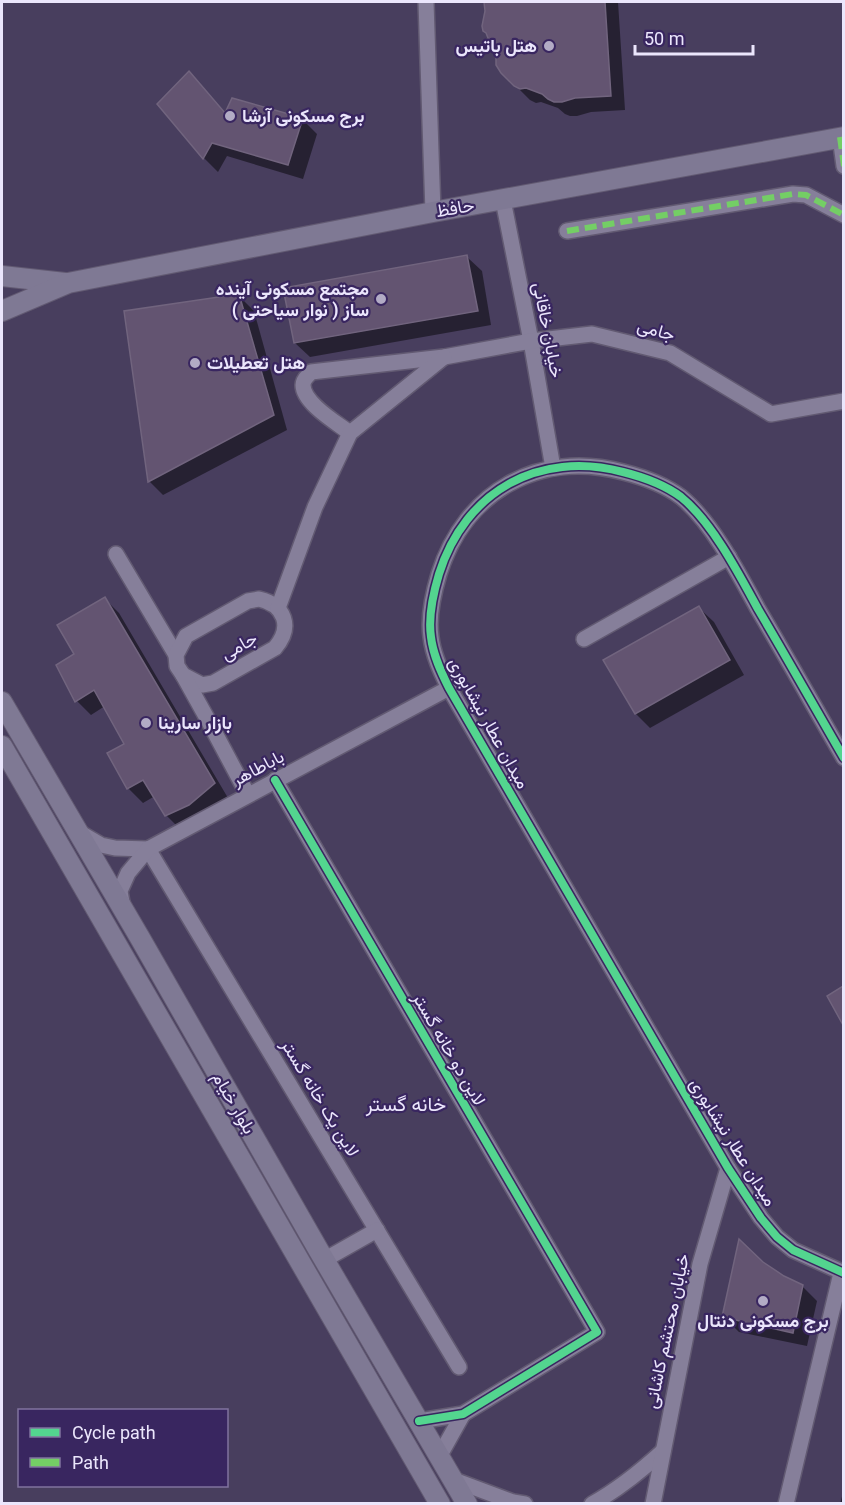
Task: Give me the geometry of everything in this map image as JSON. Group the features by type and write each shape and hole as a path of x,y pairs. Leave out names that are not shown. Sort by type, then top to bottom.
{"main road":[{"name":"حافظ","path":"68,283 433,212 842,137"},
{"path":"2,276 68,283"},
{"path":"2,311 68,283"},
{"name":"بلوار خیام","path":"2,702 467,1503"},
{"name":"بلوار خیام","path":"2,746 440,1503"}],"street":[{"path":"426,2 433,212"},
{"path":"842,137 843,166"},
{"path":"567,231 794,194 806,195 843,214"},
{"name":"خیابان خاقانی","path":"503,200 553,468"},
{"name":"جامی","path":"350,433 322,413 308,398 303,386 304,380 311,372 444,357 531,341 592,333 670,353 771,414 843,401"},
{"name":"جامی","path":"278,608 315,507 350,433 444,357"},
{"name":"میدان عطار نیشابوری","path":"842,1273 793,1250 777,1237 761,1218 728,1168 449,688 437,662 430,637 431,610 436,584 449,548 472,512 514,480 532,473 553,468 595,466 651,480 681,498 702,519 729,557 843,758"},
{"path":"116,554 176,655 177,666 248,795"},
{"path":"584,639 729,557"},
{"name":"جامی","path":"176,655 186,636 248,601 259,599 270,601 284,618 285,629 282,639 275,648 213,683 202,685 183,675"},
{"name":"باباطاهر","path":"124,911 120,891 128,873 148,849 449,688"},
{"name":"لاین دو خانه گستر","path":"275,780 597,1332 463,1414"},
{"path":"77,831 101,845 115,848 148,849"},
{"name":"لاین یک خانه گستر","path":"148,849 459,1367"},
{"name":"خیابان محتشم کاشانی","path":"652,1503 700,1264 728,1168"},
{"path":"324,1260 377,1230"},
{"path":"786,1503 842,1273"},
{"path":"419,1421 463,1414"},
{"path":"440,1455 463,1414"},
{"path":"592,1503 609,1495 663,1451"},
{"path":"454,1480 513,1502 525,1503"}],"building":[{"name":"هتل باتیس","path":"484,2 605,2 611,96 554,102 542,94 514,86 496,65 496,58 486,33 483,31"},
{"name":"برج مسکونی آرشا","path":"189,71 225,113 232,98 303,118 288,165 212,143 203,159 157,104"},
{"name":"مجتمع مسکونی آینده ساز ( نوار سیاحتی )","path":"467,255 478,311 294,343 283,288"},
{"name":"هتل تعطیلات","path":"239,294 274,415 148,482 124,311"},
{"name":"بازار سارینا","path":"105,597 215,783 189,805 165,816 143,780 127,789 107,753 124,744 94,690 75,702 56,665 74,654 57,625"},
{"path":"699,606 730,660 635,714 603,660"},
{"path":"843,986 843,1025 827,996"},
{"name":"برج مسکونی دنتال","path":"739,1239 763,1262 803,1285 793,1333 722,1317"}],"marked path":[{"path":"840,137 844,166"},
{"path":"567,231 793,194 806,195 844,215"}],"cycle path":[{"path":"844,758 724,549 692,508 668,489 631,474 592,467 562,467 535,473 509,484 486,499 467,520 451,545 439,574 430,622 434,650 449,688 728,1168 761,1218 777,1237 793,1250 844,1273"},
{"path":"275,780 597,1332 463,1414 419,1421"}],"place":[{"name":"هتل باتیس","path":"549,46"},
{"name":"برج مسکونی آرشا","path":"230,116"},
{"name":"مجتمع مسکونی آینده ساز ( نوار سیاحتی )","path":"381,299"},
{"name":"هتل تعطیلات","path":"195,363"},
{"name":"بازار سارینا","path":"146,723"},
{"name":"برج مسکونی دنتال","path":"763,1301"}],"district":[{"name":"خانه گستر","path":"406,1104"}]}
